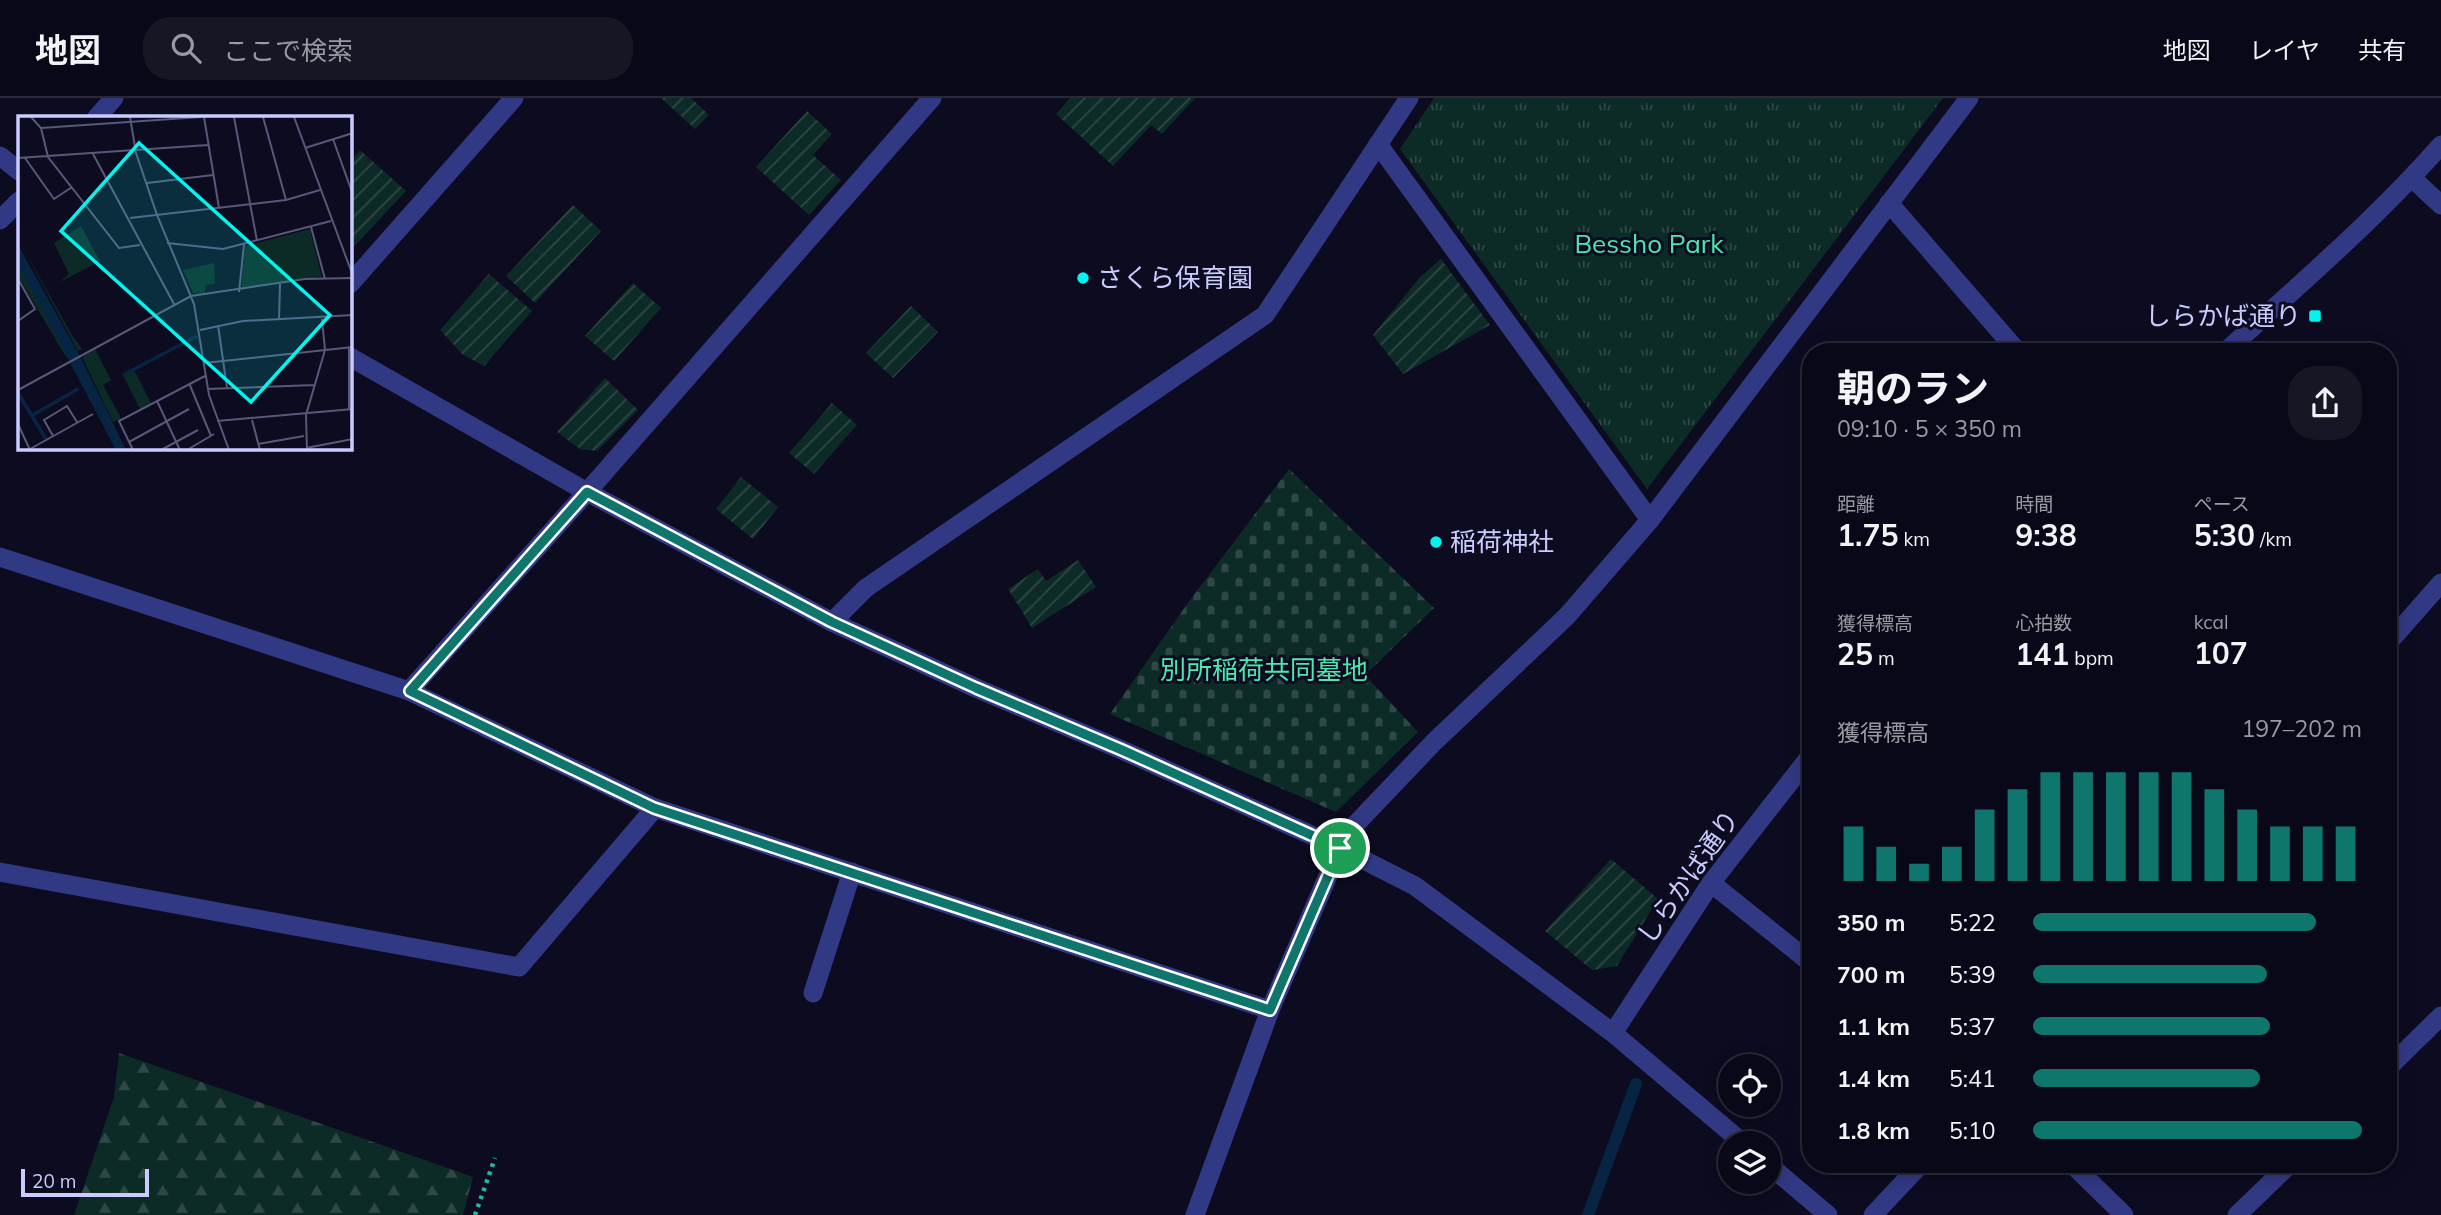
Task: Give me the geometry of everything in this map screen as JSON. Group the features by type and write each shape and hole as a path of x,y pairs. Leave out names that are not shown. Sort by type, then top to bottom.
{"street":[{"path":"98,116 114,98"},
{"path":"352,282 514,98"},
{"path":"410,691 932,98"},
{"path":"832,622 866,588 1265,314 1409,98"},
{"path":"1195,1215 1270,1010 1340,848 1353,827 1434,742 1567,616 1650,520 1969,98"},
{"path":"1378,145 1650,520"},
{"path":"2235,343 2347,242 2412,178 2441,145"},
{"path":"0,156 18,170"},
{"path":"2412,178 2441,205"},
{"path":"0,220 18,202"},
{"path":"1889,203 2010,343"},
{"path":"352,358 587,492 832,622 1340,848 1415,886 1613,1033 1729,1131"},
{"path":"0,557 410,691 654,808 1270,1010"},
{"path":"2397,633 2441,583"},
{"name":"しらかば通り","path":"1613,1033 1711,884 1802,767"},
{"path":"0,872 519,967 654,808"},
{"path":"813,993 852,873"},
{"path":"1711,884 1802,956"},
{"path":"2397,1059 2441,1016"},
{"path":"1873,1215 1913,1173"},
{"path":"2081,1173 2124,1215"},
{"path":"2238,1215 2281,1173"},
{"path":"1781,1175 1828,1215"}],"path":[{"path":"475,1215 495,1158"}],"green space":[{"path":"661,98 691,98 709,115 695,129"},
{"path":"1070,98 1195,98 1162,134 1151,125 1113,166 1056,114"},
{"name":"Bessho Park","path":"1434,98 1943,98 1647,489 1400,149"},
{"path":"807,111 832,134 813,155 841,180 809,215 756,167"},
{"path":"360,150 406,191 352,249 352,159"},
{"path":"573,205 601,231 535,303 506,276"},
{"path":"1441,259 1490,325 1403,374 1373,335 1420,277"},
{"path":"489,274 532,311 484,366 462,354 440,330"},
{"path":"633,283 661,308 614,361 585,336"},
{"path":"911,306 938,332 893,378 866,353"},
{"path":"605,378 638,410 597,451 580,449 557,432"},
{"path":"832,403 857,425 814,474 789,453"},
{"name":"別所稲荷共同墓地","path":"1289,469 1434,608 1365,675 1418,732 1336,812 1110,714 1190,600"},
{"path":"741,477 778,507 753,539 716,509"},
{"path":"1078,560 1096,587 1032,628 1008,589 1038,569 1046,581"},
{"path":"1611,859 1658,899 1617,966 1592,970 1545,931"},
{"path":"119,1053 473,1177 463,1215 74,1215 114,1097"}],"waterway":[{"path":"1588,1215 1636,1084"}],"place":[{"name":"さくら保育園","path":"1083,278"},
{"name":"しらかば通り","path":"2315,316"},
{"name":"稲荷神社","path":"1436,542"}],"route":[{"path":"587,492 832,622 1340,848 1270,1010 654,808 410,691 587,492"}]}
